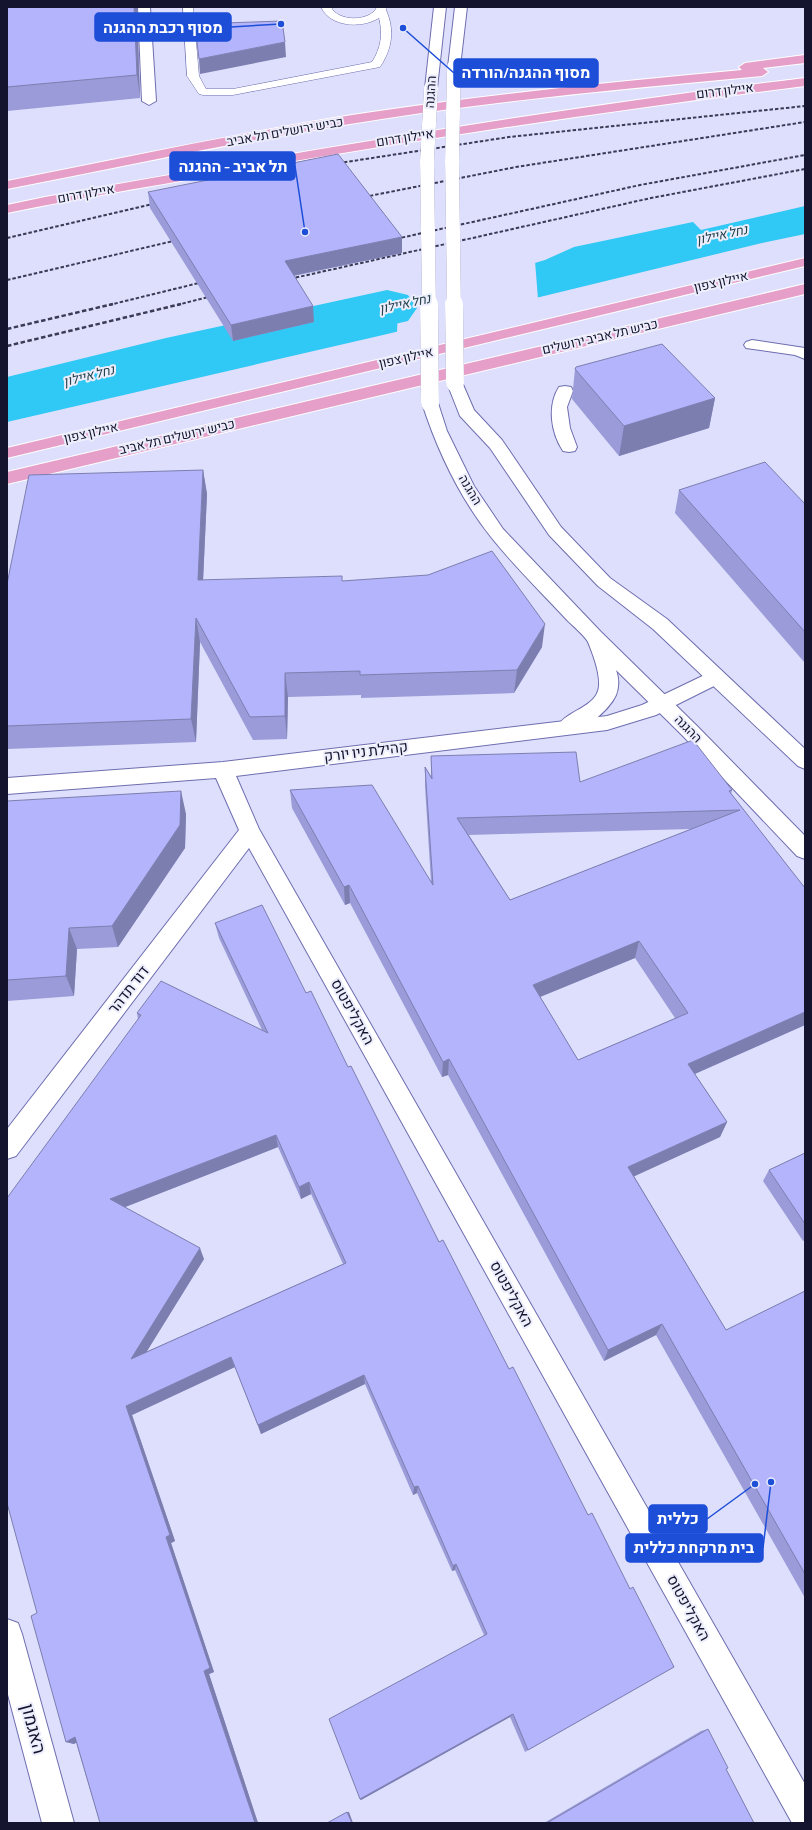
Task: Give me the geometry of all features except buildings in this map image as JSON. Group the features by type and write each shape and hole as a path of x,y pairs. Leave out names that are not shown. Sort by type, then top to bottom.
{"highway":[{"path":"621,85 805,59"},
{"path":"621,85 805,68"},
{"name":"איילון דרום","path":"7,209 403,138 717,92 805,82"},
{"name":"כביש ירושלים תל אביב","path":"7,185 284,132 399,112 621,85"},
{"name":"איילון צפון","path":"7,452 805,262"},
{"name":"כביש תל אביב ירושלים","path":"395,386 805,289"},
{"name":"כביש ירושלים תל אביב","path":"7,478 395,386"}],"street":[{"path":"144,7 149,101"},
{"name":"ההגנה","path":"440,7 431,88 427,161 430,403 438,431 466,487 497,532 594,637 663,704 805,850"},
{"name":"ההגנה","path":"461,7 454,67 452,161 455,383 466,412 496,444 555,531 604,582 660,624 805,761"},
{"path":"752,345 799,351 805,354"},
{"path":"565,391 558,407 562,428 569,448"},
{"path":"567,727 596,709 606,698 610,685 606,666 594,637"},
{"name":"קהילת ניו יורק","path":"7,786 223,770 630,718 663,704 715,677"},
{"name":"האקליפטוס","path":"223,770 250,831 805,1815"},
{"name":"דוד תדהר","path":"7,1148 250,831"},
{"name":"האגמון","path":"7,1634 58,1823"}],"lane":[{"path":"188,7 193,76 203,92 233,92 376,65 383,55 387,44 386,22 382,9 372,18 364,20 343,20 328,13 326,7"},
{"path":"364,20 372,26 387,44"}],"water":[{"path":"805,206 805,234 762,243 383,335 7,422 7,386 100,368 105,376 437,292 545,260 574,247 693,222 701,230"}],"pier":[{"path":"535,261 538,299 397,334 398,299"}],"waterway":[{"name":"נחל איילון","path":"7,397 166,357 387,308"}],"railway":[{"path":"333,164 509,137 805,106"},
{"path":"359,198 516,167 805,122"},
{"path":"391,240 640,185 805,155"},
{"path":"285,280 651,198 805,169"},
{"path":"7,238 161,202"},
{"path":"7,280 182,239"},
{"path":"109,305 207,281"},
{"path":"179,304 216,295"},
{"path":"7,329 113,304"},
{"path":"7,346 179,304"}],"place":[{"name":"מסוף רכבת ההגנה","path":"281,24"},
{"name":"מסוף ההגנה/הורדה","path":"403,28"},
{"name":"תל אביב - ההגנה","path":"305,232"},
{"name":"בית מרקחת כללית","path":"771,1482"},
{"name":"כללית","path":"755,1484"}]}
